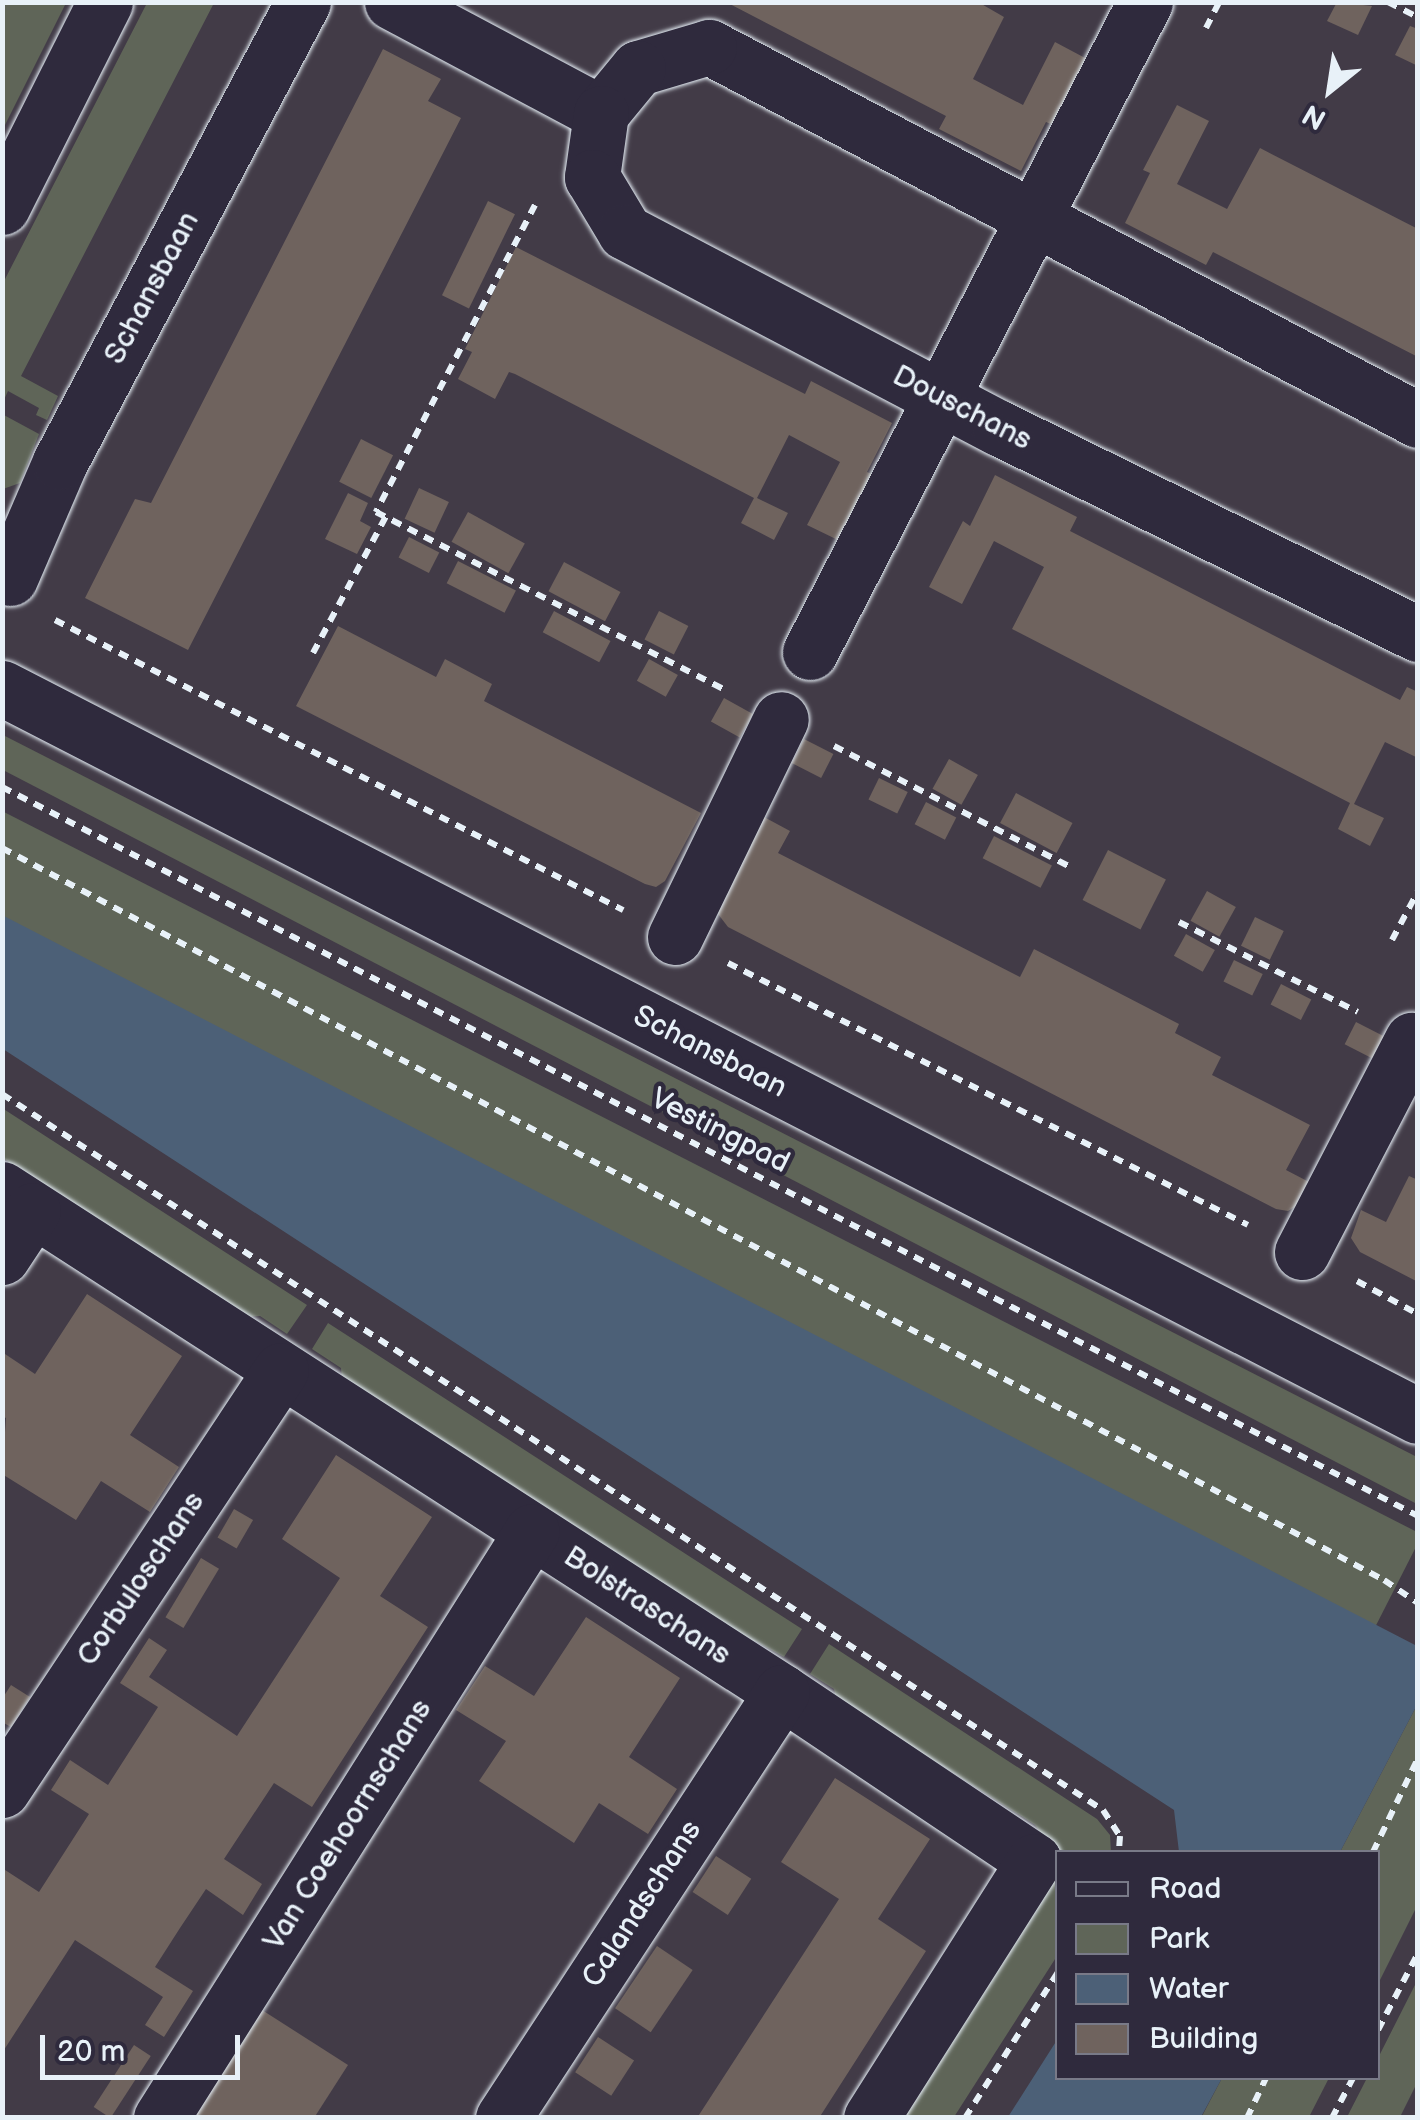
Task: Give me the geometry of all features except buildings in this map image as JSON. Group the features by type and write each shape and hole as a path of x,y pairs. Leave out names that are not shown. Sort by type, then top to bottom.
{"street":[{"path":"2,206 105,2"},
{"name":"Schansbaan","path":"10,578 60,462 303,2"},
{"path":"392,2 601,113 638,68 709,47 1418,420"},
{"path":"810,652 1145,2"},
{"name":"Douschans","path":"601,113 592,177 625,232 941,397 1418,634"},
{"name":"Schansbaan","path":"2,688 1418,1416"},
{"path":"675,936 781,719"},
{"path":"1302,1252 1412,1040"},
{"path":"2,1257 18,1200"},
{"name":"Bolstraschans","path":"18,1200 782,1692 1034,1861 872,2118"},
{"name":"Corbuloschans","path":"2,1790 281,1370"},
{"name":"Van Coehoornschans","path":"161,2118 532,1531"},
{"name":"Calandschans","path":"503,2118 782,1692"}],"path":[{"path":"1388,2 1418,18"},
{"path":"543,188 376,512 1070,866"},
{"path":"313,653 386,516"},
{"name":"Vestingpad","path":"2,787 1418,1516"},
{"path":"2,848 1384,1580 1418,1602"},
{"path":"1392,940 1418,891"},
{"path":"1179,922 1412,1040"},
{"path":"2,1094 1104,1810 1120,1836 1119,1850"},
{"path":"1374,1850 1418,1758"},
{"path":"1380,2026 1418,1953"},
{"path":"965,2118 1055,1977"},
{"path":"1247,2118 1265,2080"},
{"path":"1332,2118 1351,2080"}],"green space":[{"path":"6,3 66,3 3,129 2,10"},
{"path":"147,3 214,3 21,376 58,396 47,420 36,415 39,408 8,391 3,402 3,283"},
{"path":"2,414 39,434 20,483 3,489"},
{"path":"3,735 1417,1457 1417,1504 3,770"},
{"path":"2,811 1418,1532 1418,1543 1375,1627 2,928"},
{"path":"2,1108 307,1305 287,1334 260,1316 248,1317 3,1158"},
{"path":"328,1323 802,1629 784,1657 755,1641 744,1642 342,1379 341,1368 312,1349"},
{"path":"829,1644 1097,1819 1110,1835 1111,1850 1055,1850 1055,1959 954,2117 902,2117 1051,1847 1035,1825 836,1698 834,1689 810,1674"},
{"path":"1417,1705 1417,1906 1380,1980 1380,1850 1341,1850"},
{"path":"1417,1981 1417,2083 1400,2117 1347,2117 1366,2080 1380,2080 1380,2054"},
{"path":"1221,2080 1328,2080 1309,2117 1201,2118"}],"water":[{"path":"2,915 1417,1646 1417,1705 1341,1850 1179,1850 1174,1810 3,1049"},
{"path":"1055,2043 1055,2080 1221,2080 1201,2117 1008,2117"}]}
